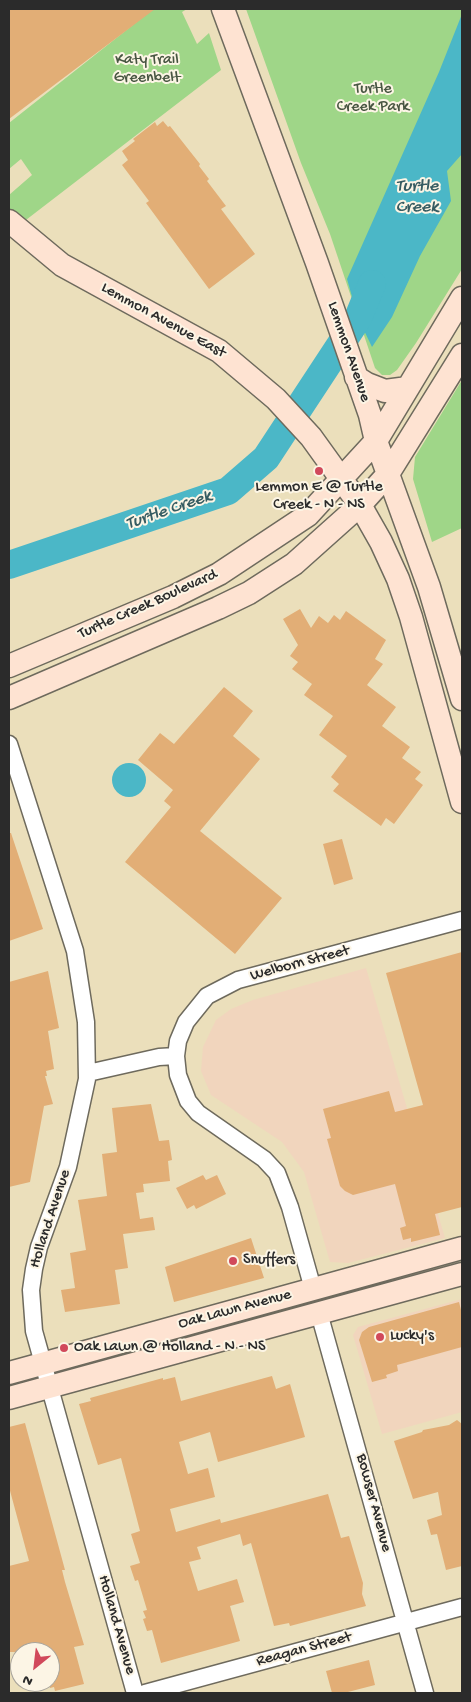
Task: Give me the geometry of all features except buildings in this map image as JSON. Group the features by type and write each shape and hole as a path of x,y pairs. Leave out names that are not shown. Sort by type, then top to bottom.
{"main road":[{"name":"Lemmon Avenue","path":"223,9 362,386 376,441 429,588 462,699"},
{"name":"Lemmon Avenue East","path":"9,221 62,265 219,351 276,399 326,456 343,479"},
{"name":"Turtle Creek Boulevard","path":"9,666 219,574 264,546 308,515 376,441 462,298"},
{"name":"Turtle Creek Boulevard","path":"9,698 167,632 249,593 274,578 323,540 360,505 388,474 462,355"},
{"path":"362,386 385,391 408,388"},
{"path":"343,479 382,542 411,617 462,802"},
{"path":"154,604 167,632"},
{"name":"Oak Lawn Avenue","path":"9,1373 462,1248"},
{"name":"Oak Lawn Avenue","path":"9,1398 462,1274"},
{"path":"314,1289 319,1313"}],"street":[{"name":"Holland Avenue","path":"9,744 75,951 86,1022 88,1073 68,1167 39,1247 34,1270 32,1308 34,1331 135,1693"},
{"name":"Welborn Street","path":"176,1056 178,1041 186,1022 207,996 219,988 238,980 462,920"},
{"path":"88,1073 159,1057 176,1056 182,1088 188,1101 198,1113 264,1159 278,1173 314,1289"},
{"name":"Bowser Avenue","path":"319,1313 424,1693"},
{"name":"Reagan Street","path":"145,1693 462,1607"}],"shaded area":[{"path":"366,968 445,1238 348,1263 330,1262 304,1172 282,1142 211,1095 201,1071 203,1047 216,1020 231,1009 253,1000"},
{"path":"462,1299 462,1412 382,1434 353,1335 358,1327"}],"green space":[{"name":"Katy Trail Greenbelt","path":"153,9 187,9 182,12 197,44 209,33 221,70 22,223 9,208 9,195 32,175 21,159 9,169 9,123"},
{"name":"Turtle Creek Park","path":"246,9 462,9 462,269 416,343 397,370 390,375 382,375 375,368 330,234 301,163"},
{"path":"462,380 462,528 432,542 413,479 415,457"}],"water":[{"name":"Turtle Creek","path":"462,14 462,154 447,171 451,201 420,256 392,317 372,347 358,318 347,279 439,72"},
{"path":"129,763 136,764 141,768 145,773 145,787 141,792 136,796 129,797 122,796 117,792 113,787 112,780 113,773 117,768 122,764"}],"waterway":[{"name":"Turtle Creek","path":"9,565 228,491 266,458 358,318 372,284"}],"place":[{"name":"Lemmon E @ Turtle Creek - N - NS","path":"319,471"},
{"name":"Snuffers","path":"233,1261"},
{"name":"Lucky's","path":"380,1337"},
{"name":"Oak Lawn @ Holland - N - NS","path":"64,1348"}]}
